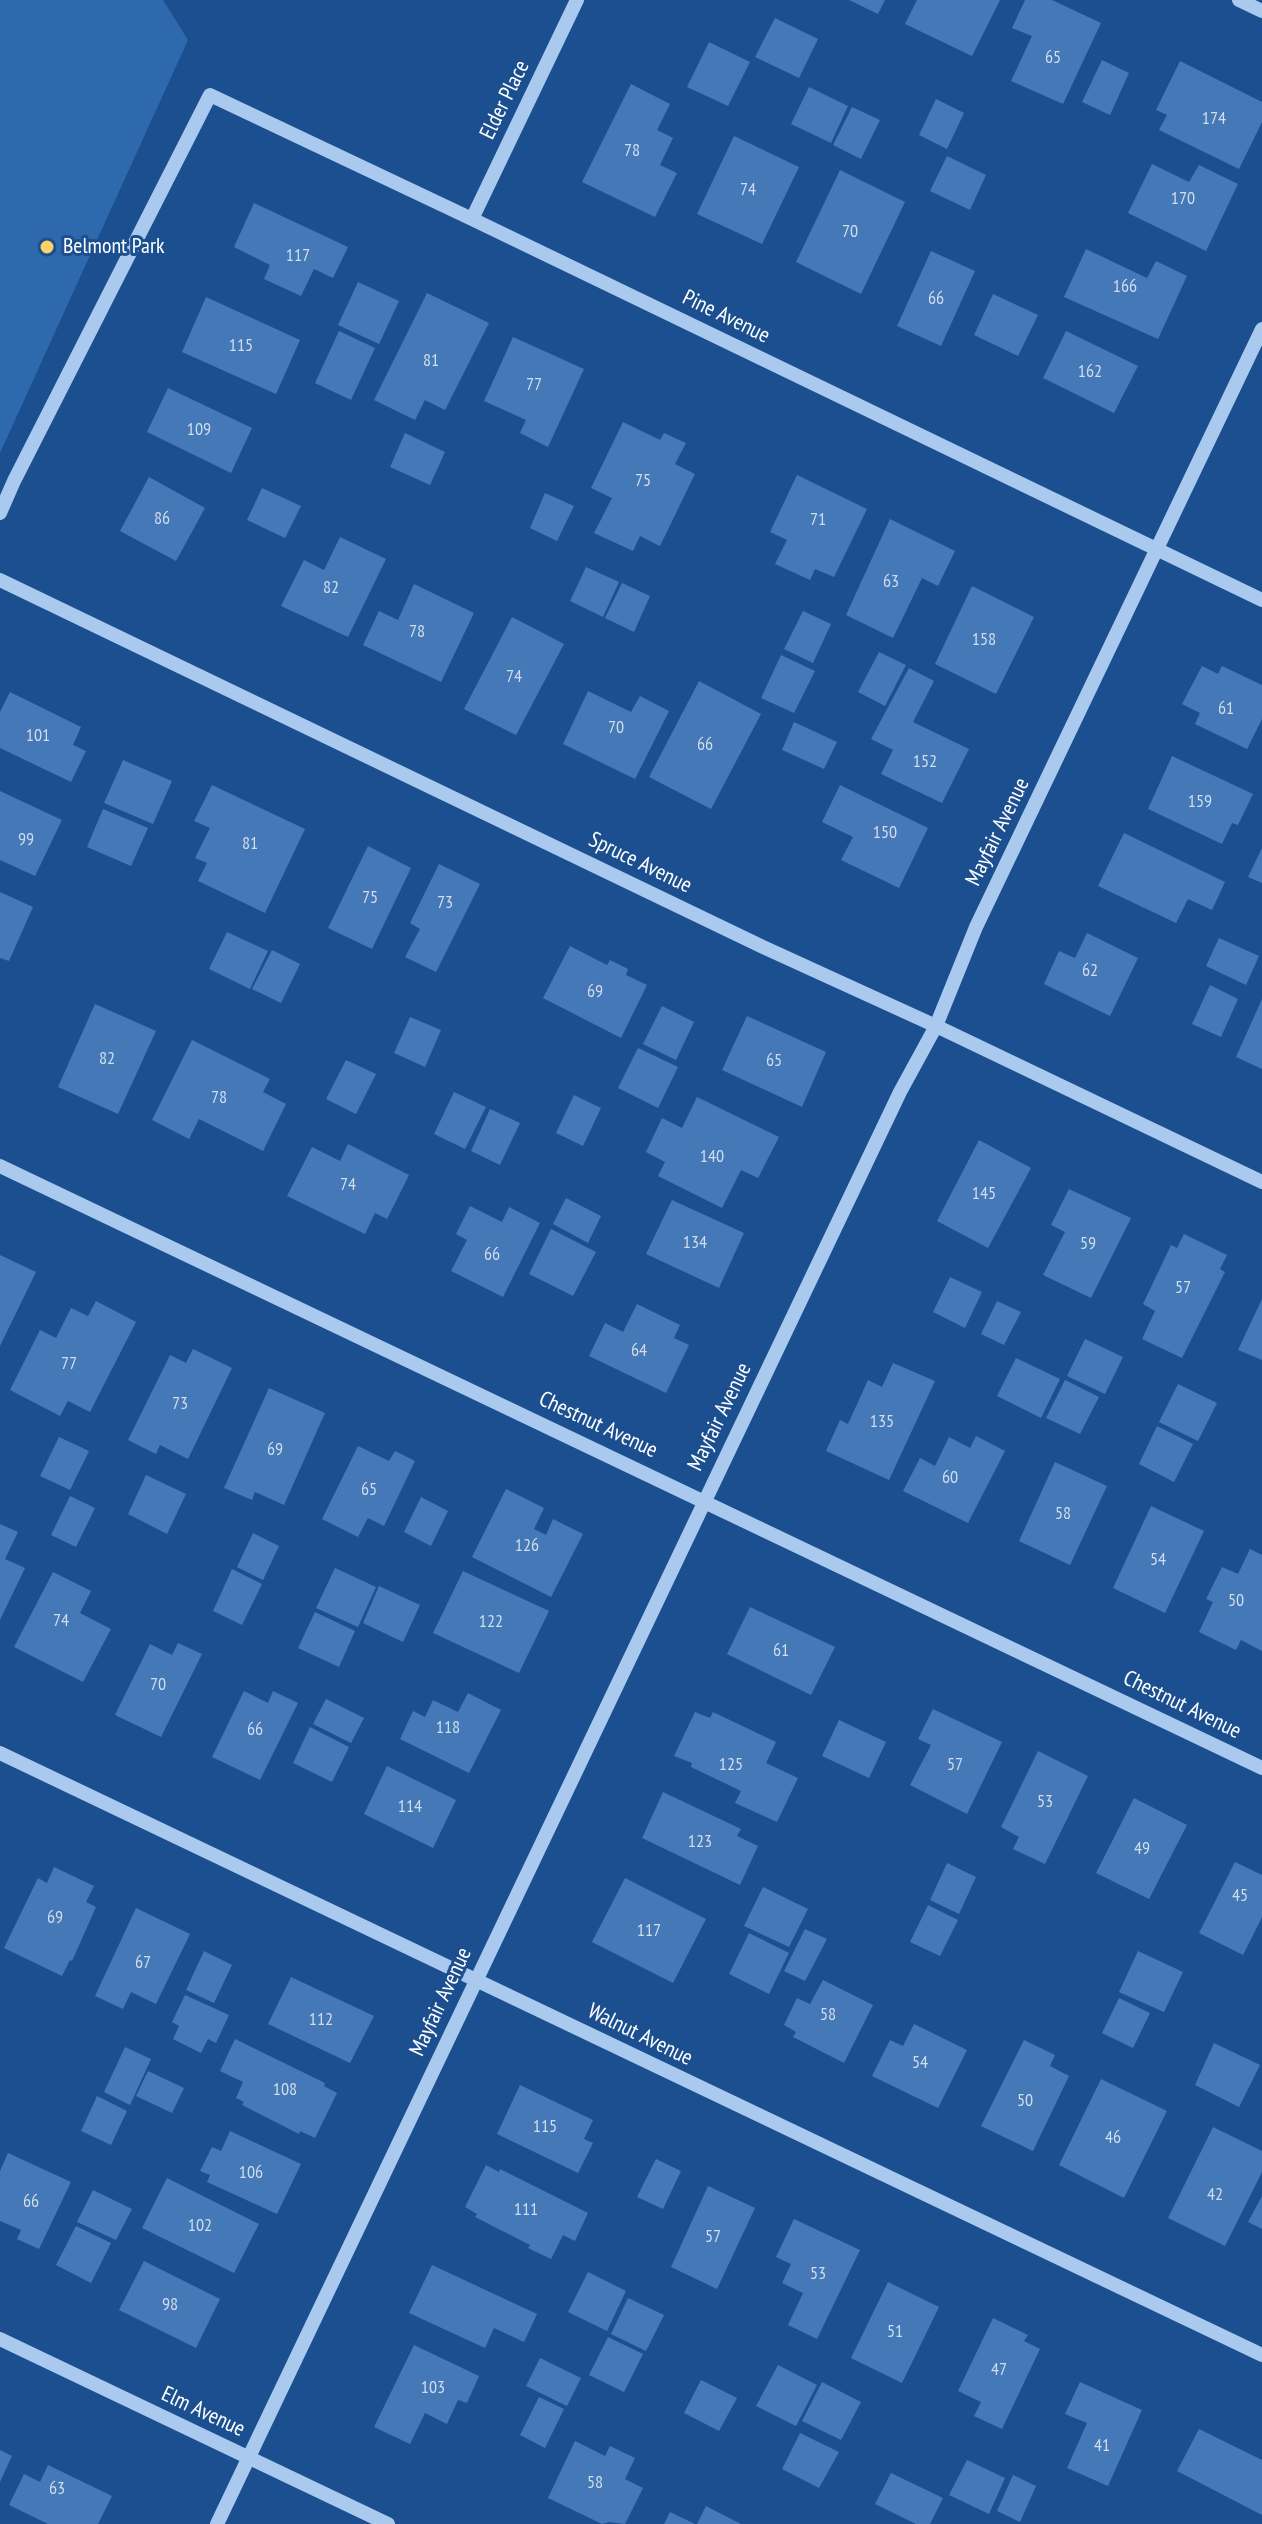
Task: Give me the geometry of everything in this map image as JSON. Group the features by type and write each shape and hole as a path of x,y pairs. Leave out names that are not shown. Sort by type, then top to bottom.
{"street":[{"name":"Elder Place","path":"472,219 577,0"},
{"path":"1239,0 1262,11"},
{"name":"Pine Avenue","path":"0,513 210,95 1262,600"},
{"name":"Mayfair Avenue","path":"217,2524 900,1092 936,1026 976,927 1262,329"},
{"name":"Spruce Avenue","path":"0,580 763,947 1262,1182"},
{"name":"Chestnut Avenue","path":"0,1166 1262,1768"},
{"name":"Walnut Avenue","path":"0,1753 1262,2355"},
{"name":"Elm Avenue","path":"0,2339 388,2524"}],"shaded area":[{"name":"Belmont Park","path":"0,0 163,0 188,40 0,453"}],"building":[{"path":"849,0 885,0 878,14"},
{"path":"917,0 1000,0 972,56 905,24"},
{"path":"1025,0 1052,0 1101,23 1063,104 1011,81 1032,36 1012,28"},
{"path":"775,18 818,39 799,78 755,57"},
{"path":"709,42 750,62 728,106 687,87"},
{"path":"1102,60 1129,73 1110,115 1082,102"},
{"path":"1180,61 1262,102 1262,122 1239,169 1159,130 1167,115 1156,110"},
{"path":"631,84 670,104 657,130 673,138 660,165 677,173 655,217 582,182"},
{"path":"809,87 848,106 831,143 791,124"},
{"path":"936,99 964,113 947,149 919,135"},
{"path":"852,107 880,120 861,159 833,145"},
{"path":"734,136 799,167 762,244 697,214"},
{"path":"947,156 986,175 970,210 930,191"},
{"path":"1152,164 1189,182 1199,165 1238,184 1206,251 1128,213"},
{"path":"840,170 905,202 861,294 796,262"},
{"path":"254,203 348,247 333,278 314,269 301,296 264,279 270,265 234,247"},
{"path":"1086,249 1147,278 1156,261 1187,276 1158,339 1064,297"},
{"path":"931,251 975,271 941,346 897,326"},
{"path":"358,282 399,301 379,344 338,325"},
{"path":"427,293 489,323 445,410 425,400 415,420 374,400"},
{"path":"993,294 1038,315 1018,356 974,335"},
{"path":"206,297 300,340 276,394 182,352"},
{"path":"339,331 375,348 351,400 315,383"},
{"path":"1066,331 1138,366 1114,413 1043,378"},
{"path":"513,337 584,369 548,447 520,433 526,420 484,401"},
{"path":"168,388 252,428 231,473 147,432"},
{"path":"623,422 660,440 664,433 686,443 675,464 695,474 660,546 640,536 633,551 594,533 612,498 591,488"},
{"path":"405,433 445,452 430,485 390,467"},
{"path":"797,475 867,509 834,577 815,569 810,580 775,564 787,540 770,532"},
{"path":"149,477 205,508 176,561 120,531"},
{"path":"262,488 301,506 285,538 247,520"},
{"path":"545,493 574,506 557,541 530,528"},
{"path":"890,519 955,551 938,586 922,578 893,638 846,615"},
{"path":"340,537 386,559 348,637 281,606 304,560 324,570"},
{"path":"586,567 619,582 603,617 570,601"},
{"path":"622,583 650,596 634,632 605,618"},
{"path":"414,584 474,613 441,682 363,645 379,611 398,620"},
{"path":"972,586 1034,617 996,694 935,664"},
{"path":"803,611 831,624 813,663 784,649"},
{"path":"512,617 564,644 516,735 464,709"},
{"path":"879,652 906,665 885,706 858,692"},
{"path":"781,655 815,671 794,713 761,698"},
{"path":"1202,666 1218,674 1222,666 1262,685 1262,719 1247,749 1195,724 1200,713 1182,704"},
{"path":"909,668 934,681 913,722 969,749 942,803 881,774 893,750 871,739"},
{"path":"699,681 761,714 711,809 649,777"},
{"path":"588,691 631,712 640,696 669,711 635,779 563,744"},
{"path":"10,692 81,727 73,745 86,751 71,782 0,748 0,712"},
{"path":"794,722 837,742 824,769 782,750"},
{"path":"1172,756 1253,794 1238,825 1232,823 1222,844 1148,809"},
{"path":"123,760 172,781 153,824 104,803"},
{"path":"212,785 305,829 265,913 198,881 207,863 195,858 210,828 194,821"},
{"path":"840,785 928,828 899,888 841,860 853,837 822,822"},
{"path":"0,791 62,820 35,876 0,860"},
{"path":"103,809 148,828 131,866 87,847"},
{"path":"1124,833 1225,882 1212,910 1188,899 1176,923 1098,886"},
{"path":"368,846 411,868 372,949 328,928"},
{"path":"1262,848 1262,883 1248,877"},
{"path":"439,864 480,884 436,972 405,957 420,929 410,923"},
{"path":"0,892 33,907 9,961 0,958"},
{"path":"227,932 268,951 250,989 209,969"},
{"path":"1087,933 1138,958 1110,1016 1044,984 1059,951 1075,958"},
{"path":"1219,938 1259,956 1246,985 1206,966"},
{"path":"570,946 607,965 610,960 628,969 626,975 647,985 621,1038 543,998"},
{"path":"272,950 300,964 281,1003 252,989"},
{"path":"1210,985 1238,999 1221,1037 1192,1024"},
{"path":"1262,999 1262,1069 1236,1057"},
{"path":"95,1004 156,1031 118,1114 58,1087"},
{"path":"662,1006 694,1022 676,1060 643,1044"},
{"path":"747,1016 826,1052 802,1107 722,1070"},
{"path":"410,1017 441,1030 425,1067 394,1053"},
{"path":"192,1040 270,1079 263,1092 286,1104 263,1151 199,1119 189,1139 152,1120"},
{"path":"638,1048 678,1067 658,1108 618,1088"},
{"path":"346,1060 376,1074 356,1114 326,1099"},
{"path":"454,1092 486,1107 465,1149 434,1134"},
{"path":"574,1095 601,1108 583,1146 556,1133"},
{"path":"697,1097 779,1137 758,1178 741,1170 722,1208 658,1176 665,1162 646,1152 662,1118 682,1128"},
{"path":"490,1109 520,1123 500,1165 471,1151"},
{"path":"979,1140 1031,1168 988,1248 937,1221"},
{"path":"348,1144 409,1175 387,1219 375,1213 365,1234 287,1196 312,1147 340,1161"},
{"path":"1069,1189 1131,1218 1091,1298 1043,1275 1065,1232 1051,1225"},
{"path":"566,1198 601,1216 588,1243 553,1224"},
{"path":"672,1200 744,1233 719,1288 646,1254"},
{"path":"470,1206 502,1222 509,1207 540,1223 503,1297 451,1271 467,1240 456,1234"},
{"path":"551,1229 596,1252 573,1296 529,1274"},
{"path":"1184,1234 1227,1255 1220,1269 1225,1272 1182,1358 1142,1339 1155,1311 1143,1304 1171,1245 1177,1248"},
{"path":"0,1255 36,1272 0,1346"},
{"path":"950,1277 982,1292 965,1328 933,1312"},
{"path":"1262,1299 1262,1360 1238,1350"},
{"path":"96,1301 136,1322 90,1412 68,1401 60,1416 10,1390 40,1330 56,1338 71,1308 88,1316"},
{"path":"997,1301 1021,1312 1004,1345 981,1334"},
{"path":"637,1304 680,1325 674,1338 689,1345 666,1393 589,1356 605,1323 623,1332"},
{"path":"1085,1339 1123,1357 1105,1394 1067,1376"},
{"path":"193,1349 232,1368 188,1459 160,1445 156,1454 128,1440 170,1355 186,1363"},
{"path":"1016,1358 1060,1379 1041,1418 997,1396"},
{"path":"893,1363 935,1381 889,1480 826,1451 840,1420 848,1424 868,1380 882,1387"},
{"path":"1065,1380 1099,1397 1080,1434 1046,1418"},
{"path":"1178,1384 1217,1403 1198,1441 1159,1422"},
{"path":"269,1388 325,1413 284,1505 255,1492 252,1500 224,1488"},
{"path":"1157,1426 1193,1444 1174,1482 1139,1464"},
{"path":"976,1436 1005,1451 968,1523 903,1491 920,1458 935,1466 949,1437 970,1448"},
{"path":"59,1437 89,1451 70,1490 40,1476"},
{"path":"358,1446 389,1461 395,1451 415,1461 384,1526 368,1518 358,1537 322,1519"},
{"path":"1055,1462 1107,1486 1070,1565 1019,1541"},
{"path":"146,1475 186,1494 167,1534 128,1514"},
{"path":"506,1489 544,1508 534,1529 546,1535 553,1519 583,1534 551,1597 472,1557"},
{"path":"70,1496 95,1508 76,1547 51,1535"},
{"path":"421,1497 448,1511 431,1546 404,1532"},
{"path":"1151,1506 1204,1531 1165,1613 1113,1588"},
{"path":"0,1524 18,1532 5,1559 25,1568 0,1620"},
{"path":"253,1533 279,1546 263,1580 237,1567"},
{"path":"1250,1549 1262,1555 1262,1651 1241,1640 1236,1650 1199,1632 1213,1602 1206,1599 1222,1567 1238,1574"},
{"path":"335,1568 376,1587 358,1627 316,1608"},
{"path":"232,1569 262,1584 242,1625 213,1611"},
{"path":"463,1571 549,1611 519,1673 433,1633"},
{"path":"53,1572 91,1591 80,1613 111,1629 83,1682 14,1647"},
{"path":"379,1586 420,1605 403,1642 363,1623"},
{"path":"750,1607 835,1647 811,1695 727,1654"},
{"path":"315,1612 355,1631 339,1667 298,1648"},
{"path":"178,1643 202,1654 161,1737 115,1715 150,1644 172,1655"},
{"path":"244,1691 268,1703 273,1691 298,1703 260,1780 212,1757"},
{"path":"468,1693 501,1710 469,1773 400,1739 413,1711 425,1717 433,1700 458,1712"},
{"path":"326,1699 364,1718 351,1743 313,1724"},
{"path":"933,1709 1002,1742 967,1814 910,1785 931,1745 918,1739"},
{"path":"695,1712 710,1718 713,1712 776,1742 766,1763 798,1778 777,1822 735,1803 741,1791 674,1756"},
{"path":"839,1720 886,1742 869,1778 822,1756"},
{"path":"310,1727 349,1747 332,1782 293,1763"},
{"path":"1038,1751 1088,1776 1045,1864 1013,1849 1019,1837 1001,1827"},
{"path":"387,1766 456,1800 433,1848 364,1814"},
{"path":"663,1792 741,1829 737,1836 758,1846 740,1885 642,1838"},
{"path":"1134,1798 1187,1825 1149,1899 1096,1873"},
{"path":"1235,1862 1262,1875 1262,1917 1243,1955 1199,1933"},
{"path":"947,1863 976,1877 959,1914 930,1900"},
{"path":"54,1867 94,1886 86,1902 96,1907 62,1976 4,1948 38,1878 47,1883"},
{"path":"625,1878 706,1919 673,1983 592,1942"},
{"path":"763,1887 808,1909 789,1947 744,1926"},
{"path":"928,1905 958,1920 940,1956 910,1942"},
{"path":"136,1908 190,1934 156,2004 131,1992 123,2009 95,1996"},
{"path":"805,1929 827,1939 805,1981 784,1971"},
{"path":"749,1933 789,1953 769,1994 729,1974"},
{"path":"204,1951 232,1965 214,2003 186,1990"},
{"path":"1138,1951 1183,1972 1164,2012 1119,1992"},
{"path":"291,1977 374,2016 350,2063 268,2024"},
{"path":"823,1980 873,2005 844,2063 793,2037 796,2032 784,2025 797,1998 810,2004"},
{"path":"185,1995 229,2015 216,2043 208,2039 201,2053 173,2039 179,2026 172,2022"},
{"path":"1119,1998 1150,2013 1133,2048 1102,2033"},
{"path":"914,2024 967,2050 938,2108 872,2076 890,2040 903,2046"},
{"path":"235,2039 325,2083 324,2086 337,2093 315,2138 300,2131 299,2134 242,2105 244,2102 236,2098 243,2082 220,2071"},
{"path":"1024,2040 1055,2055 1050,2066 1069,2076 1033,2151 981,2126"},
{"path":"1214,2043 1260,2065 1239,2107 1195,2085"},
{"path":"125,2047 151,2059 130,2105 104,2092"},
{"path":"148,2071 184,2088 172,2113 136,2096"},
{"path":"1101,2079 1167,2111 1124,2198 1059,2165"},
{"path":"520,2085 593,2120 584,2139 593,2143 578,2173 497,2134"},
{"path":"97,2096 127,2111 111,2145 81,2131"},
{"path":"1213,2127 1262,2151 1262,2172 1225,2246 1168,2218"},
{"path":"230,2131 301,2164 277,2214 207,2182 210,2175 200,2171 212,2147 221,2151"},
{"path":"8,2153 71,2182 39,2249 17,2239 21,2230 0,2221 0,2171"},
{"path":"656,2159 681,2171 663,2209 637,2197"},
{"path":"486,2165 588,2213 575,2241 563,2235 551,2259 475,2217 477,2214 465,2207"},
{"path":"167,2178 259,2224 234,2273 142,2228"},
{"path":"708,2186 755,2208 717,2289 671,2267"},
{"path":"93,2190 132,2209 116,2240 77,2222"},
{"path":"1262,2196 1262,2229 1248,2222"},
{"path":"794,2219 860,2250 817,2339 788,2325 803,2293 782,2283 791,2264 776,2257"},
{"path":"76,2226 111,2243 91,2283 56,2265"},
{"path":"144,2261 220,2299 196,2348 119,2310"},
{"path":"432,2265 537,2314 524,2342 494,2328 485,2348 409,2313"},
{"path":"588,2272 626,2291 607,2331 568,2312"},
{"path":"888,2282 939,2307 902,2383 851,2358"},
{"path":"628,2298 664,2315 646,2351 611,2334"},
{"path":"993,2318 1028,2335 1024,2341 1040,2349 1002,2429 974,2416 981,2402 958,2391"},
{"path":"608,2337 643,2354 624,2392 589,2375"},
{"path":"414,2345 479,2376 467,2403 458,2400 447,2424 425,2413 410,2444 374,2427"},
{"path":"540,2358 581,2378 567,2406 526,2386"},
{"path":"778,2365 817,2385 796,2426 756,2406"},
{"path":"701,2380 737,2398 719,2431 684,2413"},
{"path":"822,2382 861,2402 841,2440 802,2421"},
{"path":"1080,2382 1142,2410 1108,2486 1067,2468 1087,2423 1065,2414"},
{"path":"539,2397 564,2409 545,2448 520,2435"},
{"path":"1199,2429 1262,2460 1262,2515 1177,2471"},
{"path":"800,2433 839,2452 819,2488 782,2469"},
{"path":"575,2441 605,2456 610,2446 635,2458 625,2479 643,2488 625,2524 602,2524 548,2498"},
{"path":"0,2450 12,2456 0,2482"},
{"path":"967,2460 1005,2478 989,2514 949,2495"},
{"path":"48,2465 112,2496 98,2524 48,2524 9,2505 24,2474 40,2482"},
{"path":"891,2473 943,2498 930,2524 916,2524 875,2504"},
{"path":"1013,2475 1036,2486 1020,2522 997,2511"},
{"path":"706,2506 741,2524 697,2524"},
{"path":"670,2512 695,2524 664,2524"}],"place":[{"name":"Belmont Park","path":"47,247"}]}
